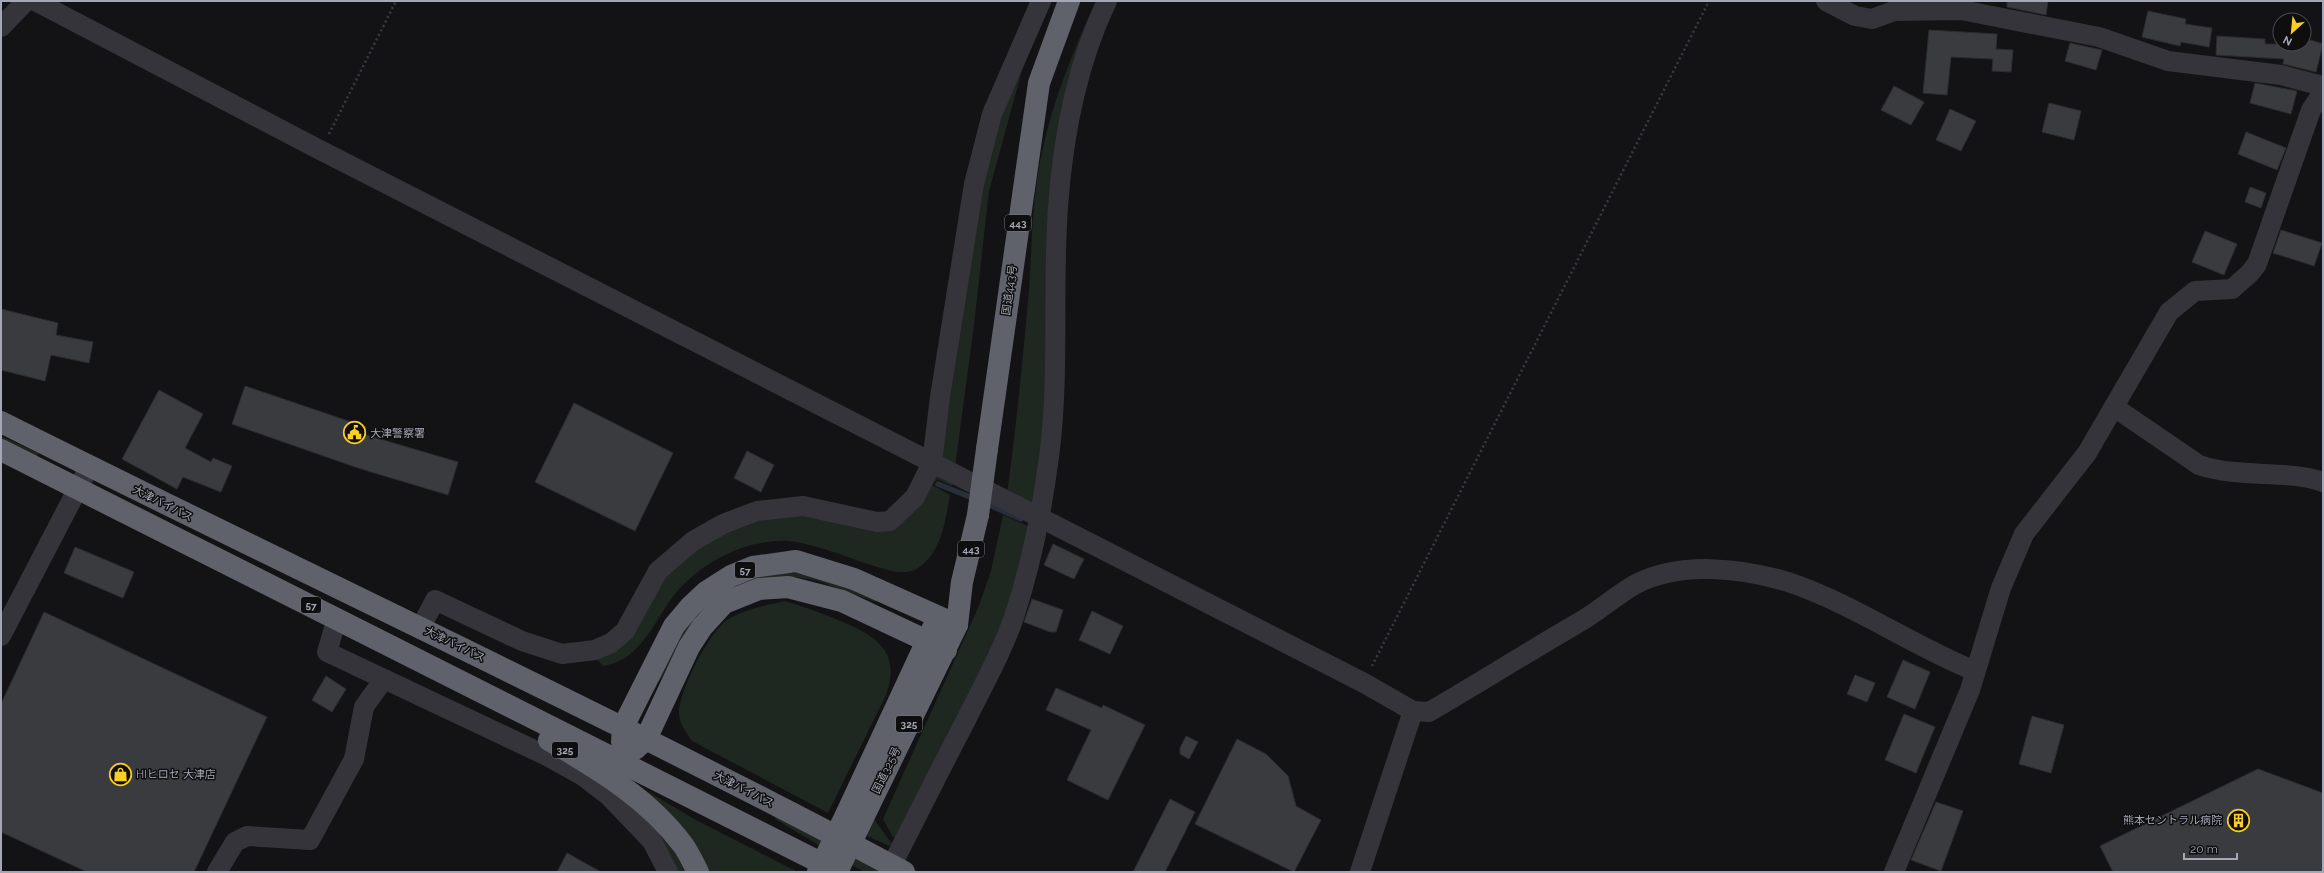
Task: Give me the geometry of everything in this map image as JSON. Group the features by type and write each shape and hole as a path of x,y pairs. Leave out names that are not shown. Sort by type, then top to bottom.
{"highway":[{"name":"国道443号","path":"937,645 962,582 978,515 1039,83 1069,1"},
{"name":"大津バイパス","path":"1,422 89,467 328,584 421,627 623,727 898,869"},
{"name":"57","path":"1,450 337,618 838,872"},
{"name":"57","path":"621,762 623,727 674,626 690,607 706,592 725,580 753,567 796,561 854,579 947,620"},
{"name":"57","path":"621,762 646,739 688,647 702,627 724,603 758,589 788,587 842,601 937,645"},
{"name":"国道325号","path":"818,872 853,819 937,645"},
{"name":"325","path":"409,655 429,679 538,734 606,774 653,810 684,846 698,872"},
{"name":"国道325号","path":"838,872 853,819"}],"street":[{"path":"1,27 26,1"},
{"path":"35,1 320,150 1364,683 1413,711 1429,712 1581,622 1636,584 1665,574 1708,568 1761,575 1789,583 1850,609 1939,656 1975,671"},
{"path":"421,627 435,600 522,641 562,654 595,650 611,643 625,631 658,571 709,531 757,511 803,506 877,522 890,520 915,497 932,463 940,397 974,184 992,114 1041,1"},
{"path":"898,869 995,662 1014,618 1031,557 1040,518 1049,455 1054,400 1058,209 1065,142 1073,99 1088,42 1107,1"},
{"path":"1826,1 1854,16 1872,19 1895,6 1960,10 2099,37 2168,61 2281,75 2323,86"},
{"path":"1894,872 1970,690 2001,588 2024,534 2086,453 2169,312 2195,291 2232,289 2250,273 2257,264 2311,110 2323,92"},
{"path":"2114,407 2199,466 2241,474 2299,476 2323,482"},
{"path":"1,636 89,467"},
{"path":"337,618 327,652 548,756 583,776 610,796 652,841 668,872"},
{"path":"217,872 235,842 247,836 310,840 354,758 364,707 384,679"},
{"path":"1360,872 1413,711"}],"path":[{"path":"320,150 396,1"},
{"path":"1364,683 1709,1"}],"shaded area":[{"path":"1045,1 1052,1 1024,63 989,191 974,325 955,467 940,460 988,149"},
{"path":"1096,1 1102,1 1076,65 1046,437 1035,500 1028,504 1007,495 1029,290 1036,186 1042,152 1058,94 1072,56"},
{"path":"1,436 38,453 38,456 34,456 1,440"},
{"path":"937,472 953,478 952,486 937,479 932,485 950,495 947,515 941,535 932,554 926,562 915,570 905,572 892,571 821,548 791,541 774,541 751,545 715,560 691,577 674,595 641,644 630,654 618,662 603,666 596,658 662,575 726,527 801,512 871,527"},
{"path":"1003,515 1030,527 1001,630 898,839 893,837 883,819 978,608 991,571"},
{"path":"777,572 810,574 877,599 875,602 818,581 797,577 769,579 673,658 659,682 656,680 685,625 697,612 743,580"},
{"path":"785,601 836,619 867,634 883,648 888,657 891,668 890,680 886,695 828,813 692,741 683,727 679,715 681,701 691,674 706,646 722,624 730,618 743,612"},
{"path":"594,773 644,810 691,872 678,872"},
{"path":"630,781 696,820 798,872 706,872"},
{"path":"871,815 892,844 889,846 861,833"},
{"path":"776,816 881,872 864,872 775,819"}],"building":[{"path":"2007,1 2048,1 2046,15 2007,7"},
{"path":"2148,11 2186,19 2185,24 2212,28 2209,47 2181,42 2180,46 2142,37"},
{"path":"1929,30 1997,34 1996,49 2013,50 2011,72 1992,71 1993,59 1951,57 1947,95 1923,93"},
{"path":"2217,36 2265,39 2265,44 2272,44 2272,52 2312,52 2312,41 2323,44 2316,72 2283,64 2284,59 2216,55"},
{"path":"2070,43 2102,50 2096,70 2065,61"},
{"path":"2255,83 2297,91 2291,114 2250,103"},
{"path":"1894,86 1924,102 1911,125 1881,110"},
{"path":"2049,103 2081,111 2074,140 2042,132"},
{"path":"1950,109 1976,121 1961,151 1936,140"},
{"path":"2246,132 2286,148 2277,170 2238,154"},
{"path":"2250,187 2266,193 2261,208 2245,202"},
{"path":"2281,230 2322,243 2314,266 2273,253"},
{"path":"2205,231 2237,244 2224,275 2192,262"},
{"path":"1,309 58,323 56,335 93,342 89,363 51,355 45,381 1,370"},
{"path":"245,386 366,427 363,434 458,462 448,495 358,468 232,424"},
{"path":"159,390 203,414 185,448 211,462 213,458 232,466 221,492 183,477 177,489 122,459"},
{"path":"574,403 673,453 635,531 535,482"},
{"path":"747,451 774,465 761,492 734,478"},
{"path":"1053,544 1084,559 1074,579 1044,565"},
{"path":"75,547 134,572 123,598 64,573"},
{"path":"1032,599 1063,610 1056,632 1050,632 1024,622"},
{"path":"1092,611 1123,626 1110,654 1079,640"},
{"name":"HIヒロセ 大津店","path":"44,612 267,717 194,872 87,872 1,832 1,704"},
{"path":"1903,660 1930,672 1915,709 1887,697"},
{"path":"1855,675 1875,683 1867,702 1847,694"},
{"path":"326,676 346,689 332,712 312,700"},
{"path":"1056,688 1102,708 1103,705 1145,725 1108,800 1067,780 1091,730 1046,710"},
{"path":"1904,714 1935,727 1916,773 1885,760"},
{"path":"2032,716 2064,725 2051,773 2019,764"},
{"path":"1186,736 1198,742 1189,759 1180,754 1180,748"},
{"path":"1237,739 1266,754 1288,776 1296,806 1321,820 1294,872 1195,824"},
{"name":"熊本セントラル病院","path":"2258,769 2323,793 2323,872 2113,872 2100,846"},
{"path":"1170,799 1195,812 1165,872 1133,872"},
{"path":"1936,802 1963,811 1941,871 1911,860"},
{"path":"567,853 601,872 557,872"}],"waterway":[{"path":"938,484 975,499"},
{"path":"985,503 1021,519"}],"place":[{"name":"大津警察署","path":"355,433"},
{"name":"HIヒロセ 大津店","path":"120,774"},
{"name":"熊本セントラル病院","path":"2238,820"}]}
